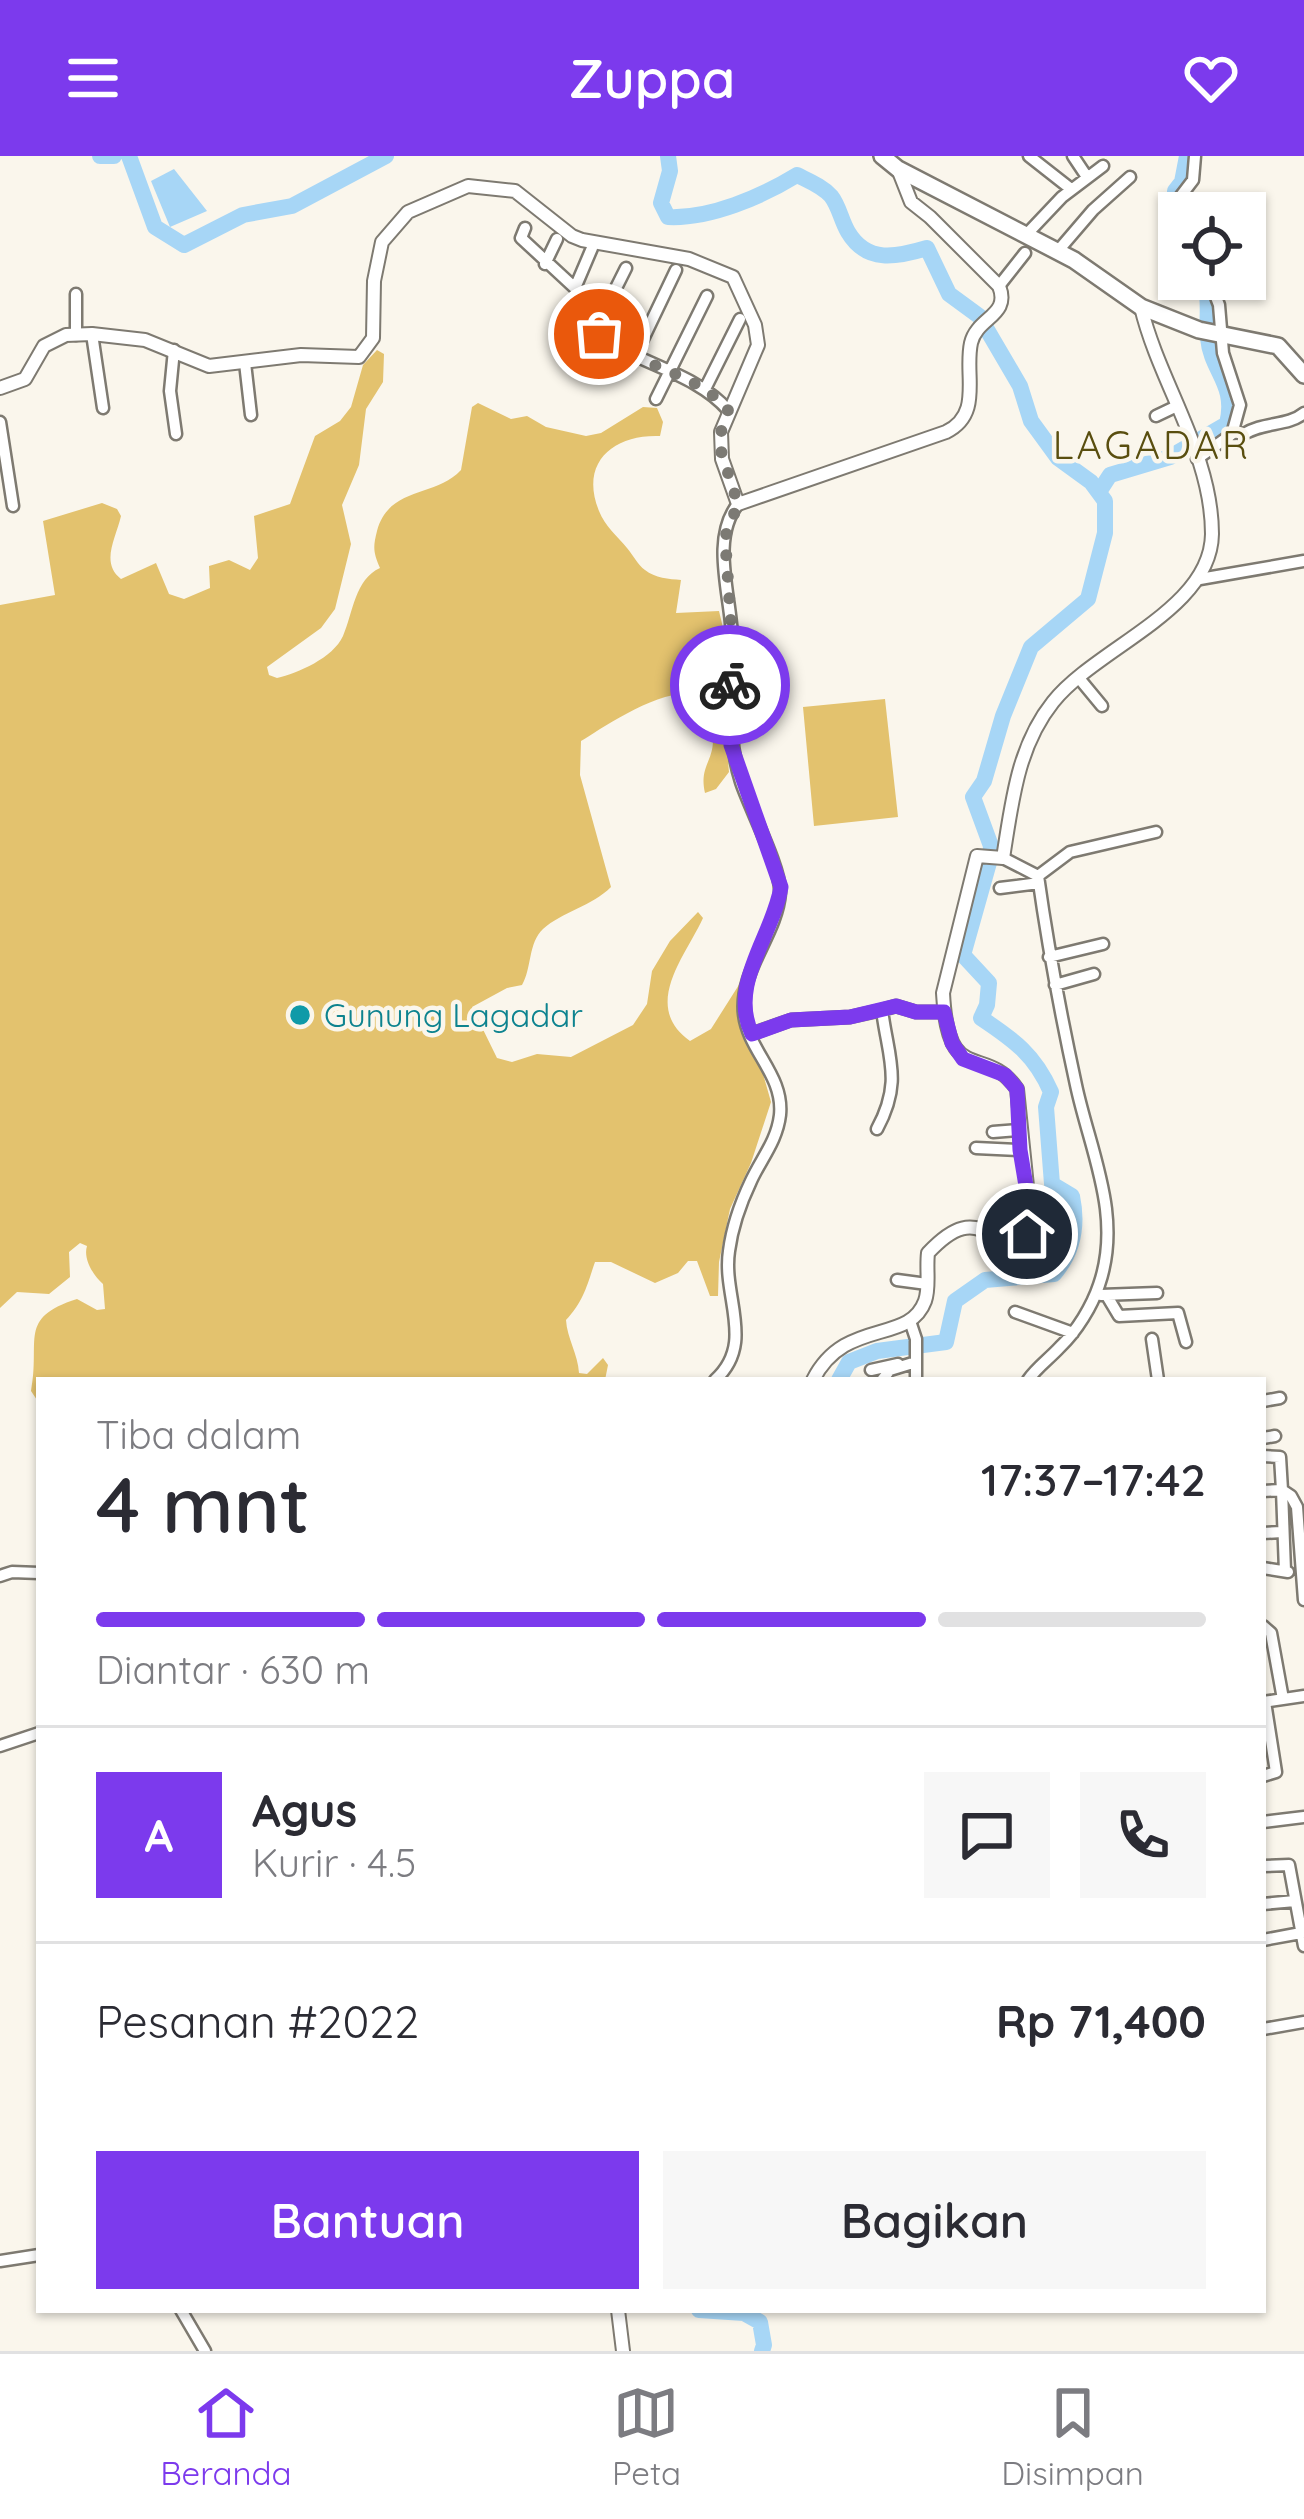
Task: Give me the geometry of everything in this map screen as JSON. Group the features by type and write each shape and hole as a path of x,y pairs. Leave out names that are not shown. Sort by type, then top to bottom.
{"main road":[{"path":"882,156 898,169 1088,268 1141,307 1210,333 1278,346 1304,374"}],"street":[{"path":"1030,156 1071,189"},
{"path":"1072,156 1087,177"},
{"path":"1184,192 1192,180 1195,156"},
{"path":"1027,235 1071,189 1103,166"},
{"path":"738,504 958,425 969,402 972,340 1003,304 999,286 911,202 898,169"},
{"path":"1057,252 1130,177"},
{"path":"0,388 25,379 53,338 76,334 145,340 209,366 301,355 331,359 362,355 374,332 378,249 408,212 467,186 515,191 572,236 689,259 733,277 755,325 758,345 721,432 721,451 738,504 725,537 732,638 729,736 741,782 781,887 748,980 744,1016 772,1074 780,1113 776,1135 750,1182 729,1248 737,1340 718,1377"},
{"path":"524,227 523,242 575,288 601,338 705,389 728,410"},
{"path":"545,264 557,239"},
{"path":"575,288 592,248"},
{"path":"999,286 1025,253"},
{"path":"599,330 626,268"},
{"path":"634,358 676,270"},
{"path":"76,294 76,334"},
{"path":"656,399 707,296"},
{"path":"1217,300 1210,333 1240,400 1234,430"},
{"path":"997,857 1023,757 1052,704 1078,677 1170,609 1200,579 1209,558 1212,533 1206,486 1141,307"},
{"path":"705,389 740,319"},
{"path":"92,334 103,408"},
{"path":"174,350 170,391 176,434"},
{"path":"245,363 251,415"},
{"path":"1156,416 1177,406"},
{"path":"1234,430 1242,435 1262,424 1293,421 1304,413"},
{"path":"0,422 13,506"},
{"path":"1194,449 1234,430"},
{"path":"1200,579 1304,561"},
{"path":"1078,677 1102,706"},
{"path":"1000,888 1039,879 1070,852 1156,832"},
{"path":"815,1377 825,1357 837,1348 910,1321 925,1302 921,1283 928,1253 963,1227 1017,1237 1027,1234 1031,1216 1016,1151 1019,1100 1014,1084 998,1071 963,1059 939,1011 977,856 997,857 1039,879"},
{"path":"1031,1377 1101,1295 1105,1257 1104,1184 1081,1107 1055,986 1039,879"},
{"path":"1049,957 1103,944"},
{"path":"1055,986 1094,974"},
{"path":"752,1034 791,1020 850,1017 896,1006 916,1012 939,1011"},
{"path":"877,1129 893,1096 892,1045 882,1010"},
{"path":"993,1132 1015,1130"},
{"path":"976,1148 1016,1151"},
{"path":"897,1280 921,1283"},
{"path":"1101,1295 1157,1293"},
{"path":"1101,1295 1119,1316 1178,1313 1186,1342"},
{"path":"1015,1312 1073,1333"},
{"path":"910,1321 917,1343 916,1377"},
{"path":"1152,1339 1158,1377"},
{"path":"872,1370 884,1364 916,1362"},
{"path":"886,1377 901,1365"},
{"path":"1266,1401 1280,1398"},
{"path":"1266,1456 1280,1456 1285,1571"},
{"path":"1266,1491 1282,1490 1297,1507 1304,1600"},
{"path":"1266,1533 1282,1532"},
{"path":"1266,1568 1303,1576"},
{"path":"0,1576 36,1573"},
{"path":"1266,1627 1283,1699"},
{"path":"1266,1665 1277,1663"},
{"path":"1266,1702 1304,1696"},
{"path":"0,1746 36,1734"},
{"path":"1266,1775 1276,1772 1267,1739"},
{"path":"1266,1822 1304,1817"},
{"path":"1266,1866 1289,1864 1303,1940 1266,1940"},
{"path":"1266,1904 1295,1901"},
{"path":"1266,2028 1304,2022"},
{"path":"0,2261 36,2255"},
{"path":"183,2313 205,2351"},
{"path":"618,2313 623,2351"}],"shaded area":[{"path":"377,350 384,354 383,382 366,409 359,465 342,505 351,544 335,609 321,628 267,667 269,675 277,678 314,663 338,644 360,588 380,568 374,546 383,517 402,499 439,485 461,470 472,407 478,403 511,419 527,416 546,427 586,436 601,433 643,407 657,408 663,422 660,436 628,440 605,454 597,465 594,494 604,521 642,568 681,580 676,613 719,611 724,632 722,695 729,772 716,789 705,793 714,715 704,698 689,693 650,702 581,741 580,775 611,887 543,929 522,985 472,1007 497,1058 512,1062 537,1054 571,1057 633,1025 647,1004 652,971 670,941 698,912 703,918 671,981 669,1012 690,1041 711,1029 742,980 741,996 771,1102 730,1209 719,1262 718,1296 710,1296 697,1261 688,1261 678,1273 655,1283 611,1262 595,1262 581,1299 566,1320 579,1373 587,1374 603,1358 608,1365 606,1377 36,1377 36,1398 31,1391 39,1323 58,1306 77,1299 97,1310 105,1309 103,1284 90,1266 87,1246 80,1243 69,1252 70,1277 49,1294 17,1292 0,1308 0,605 55,595 43,521 102,503 121,516 110,558 121,579 156,563 169,594 184,599 210,588 209,566 229,560 250,570 258,558 254,516 290,504 315,436 340,421 351,407 363,365"},
{"path":"885,699 898,817 814,826 803,707"}],"water":[{"path":"174,169 207,211 170,227 151,181"}],"waterway":[{"path":"100,156 114,156"},
{"path":"129,156 155,227 184,245 243,215 292,206 386,156"},
{"path":"668,156 670,171 661,203 668,217 735,205 797,175 831,196 848,232 864,249 894,255 927,248 949,294 979,316 1020,386 1031,421 1058,458 1091,482 1105,501 1105,533 1088,599 1031,647 984,781 973,797 991,846 963,955 989,983 981,1018 1022,1049 1051,1092 1046,1107 1052,1184 1072,1196 1070,1247 1054,1274 985,1280 955,1301 946,1342 877,1351 849,1362 841,1377"},
{"path":"1175,192 1187,156"},
{"path":"1099,492 1110,475 1170,457 1227,424 1229,398 1210,350 1207,300"},
{"path":"744,2313 760,2322 762,2351"}],"way so far":[{"path":"599,334 634,358 705,389 728,410 721,451 738,504 725,537 730,685"}],"place":[{"name":"Gunung Lagadar","path":"300,1015"}],"district":[{"name":"LAGADAR","path":"1152,445"}],"route":[{"path":"730,685 731,745 781,887 748,980 744,1016 752,1034 791,1020 850,1017 896,1006 944,1012 957,1053 1005,1075 1017,1089 1020,1150 1031,1216 1027,1234"}]}
